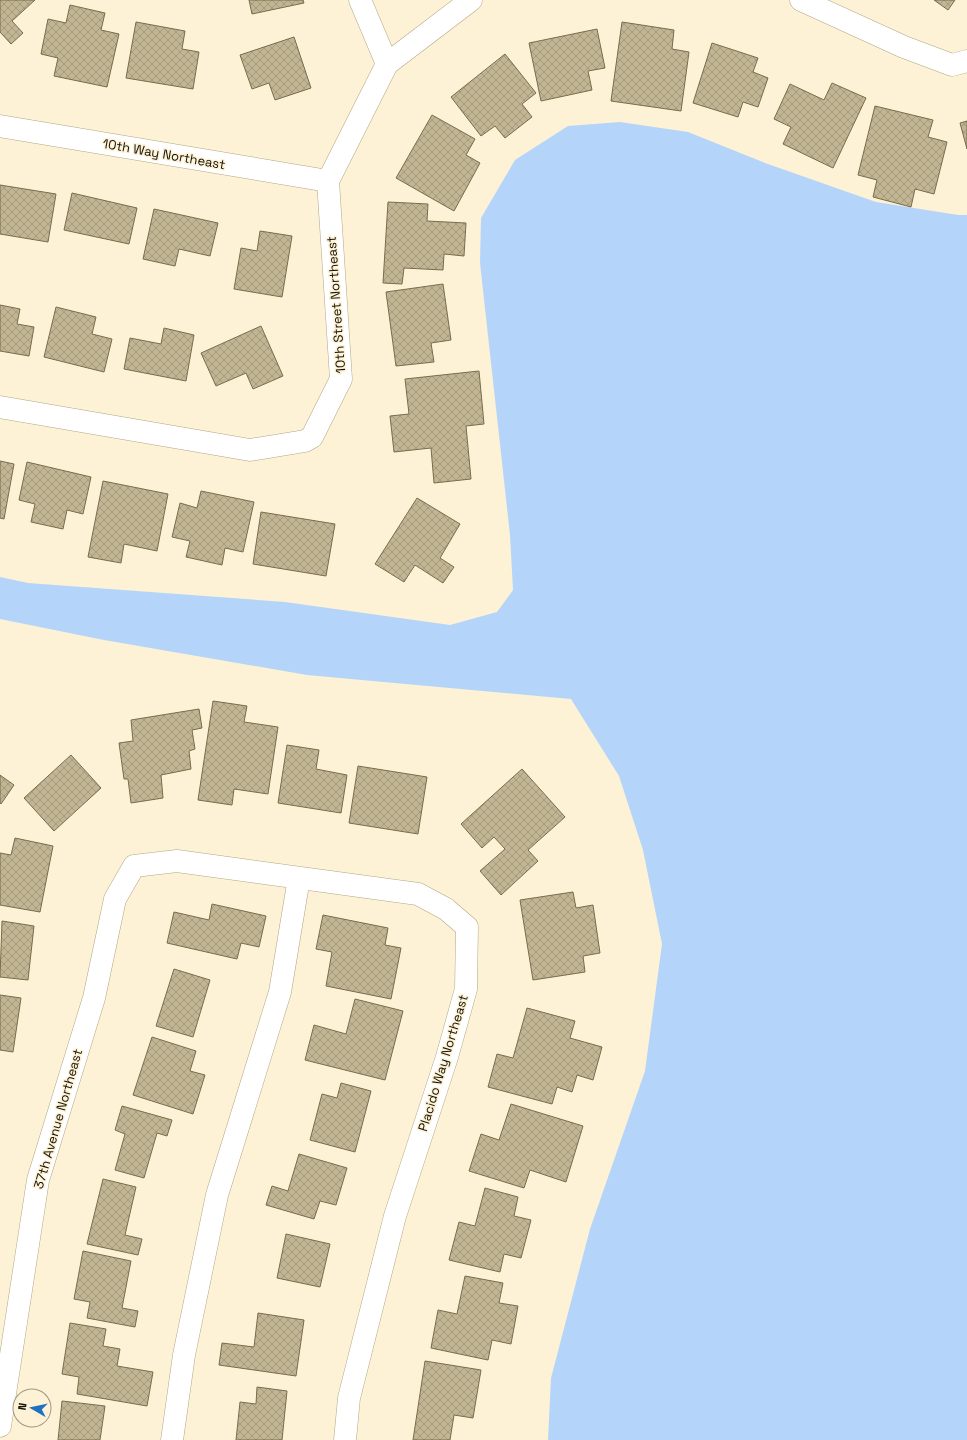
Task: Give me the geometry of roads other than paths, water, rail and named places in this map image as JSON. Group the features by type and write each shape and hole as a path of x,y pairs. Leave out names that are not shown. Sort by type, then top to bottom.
{"street":[{"path":"360,0 387,64"},
{"path":"328,181 387,64 471,0"},
{"path":"802,0 904,47 952,65 967,61"},
{"name":"10th Way Northeast","path":"0,126 328,181"},
{"name":"10th Street Northeast","path":"0,407 250,450 305,441 312,437 341,379 328,181"},
{"name":"Placido Way Northeast","path":"134,866 177,861 418,894 446,909 467,927 466,989 447,1057 394,1216 349,1398 345,1440"},
{"name":"37th Avenue Northeast","path":"0,1426 4,1362 38,1180 94,998 115,899 134,866"},
{"path":"172,1440 184,1355 217,1195 280,992 300,878"}],"water":[{"path":"620,122 688,132 765,163 876,202 958,215 967,215 967,1440 548,1440 551,1378 590,1229 645,1071 662,944 643,850 619,776 571,699 307,675 104,640 0,619 0,577 28,583 285,602 450,625 497,612 513,590 510,535 480,263 481,218 515,160 568,126"}]}
